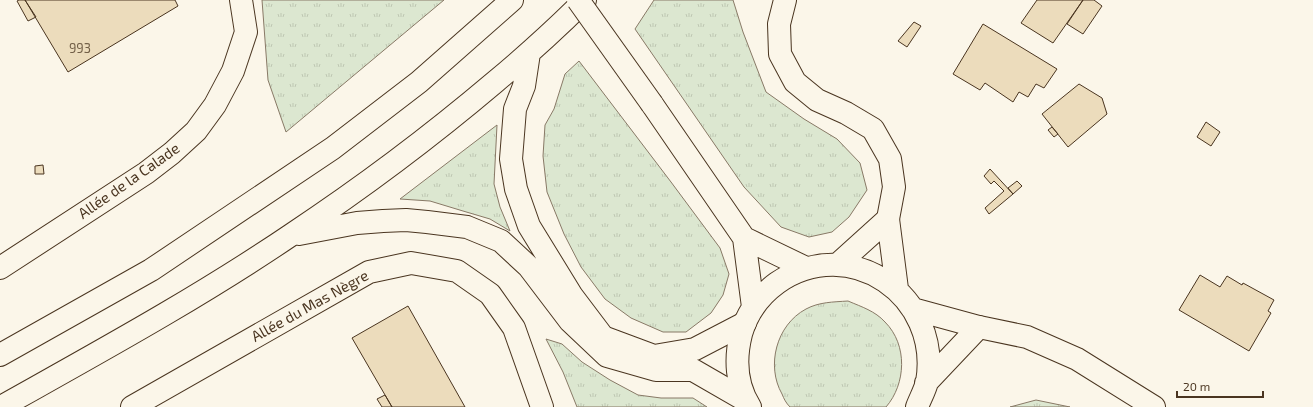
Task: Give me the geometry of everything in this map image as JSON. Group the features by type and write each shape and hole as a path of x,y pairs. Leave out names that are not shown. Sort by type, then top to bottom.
{"street":[{"name":"Allée de la Calade","path":"0,268 146,173 172,153 196,131 215,104 233,71 246,32 241,0"},
{"path":"0,355 151,270 333,148 419,82 512,0"},
{"path":"578,0 744,238 806,268"},
{"path":"1,407 163,314 290,236 371,180 454,117 528,53 585,0"},
{"path":"785,0 779,24 780,54 796,82 817,100 846,113 873,129 890,159 894,188 888,219 897,289"},
{"path":"528,53 524,86 515,109 511,159 516,189 530,226 572,296 603,337 654,356 695,349 749,315"},
{"path":"837,265 888,219"},
{"path":"290,236 357,223 383,221 420,221 467,227 501,241 528,266 570,321 607,356 656,370 693,370 748,403"},
{"path":"744,238 749,315"},
{"name":"Allée du Mas Nègre","path":"132,407 368,272 411,263 457,271 490,294 514,328 542,407"},
{"path":"748,403 738,374 738,348 749,315 767,290 785,277 806,268 822,265 837,265 861,269 882,279 897,289 913,309 922,326 928,344 929,364 926,383 917,407"},
{"path":"913,309 979,328 1026,337 1078,359 1154,407"},
{"path":"926,383 979,328"}],"green space":[{"path":"262,0 444,0 286,132 268,80"},
{"path":"654,0 733,0 743,32 766,92 804,119 837,139 860,163 867,190 849,217 832,232 809,237 781,227 744,187 635,29"},
{"path":"579,61 720,248 729,274 723,295 711,313 686,332 663,332 631,318 605,299 581,267 564,234 547,192 543,156 545,125 554,109 565,74"},
{"path":"497,125 494,184 500,207 510,231 490,219 430,201 400,199"},
{"path":"848,301 881,318 892,331 898,342 902,364 901,376 893,398 886,407 790,407 784,399 777,383 775,371 777,347 787,325 796,316 811,307 832,302"},
{"path":"546,339 562,344 582,362 610,380 638,395 661,398 693,398 707,407 577,407 563,372"},
{"path":"1036,400 1070,407 1010,407"}],"building":[{"path":"25,0 36,17 28,21 17,1"},
{"path":"25,0 175,0 178,6 68,72"},
{"path":"1037,0 1083,0 1053,43 1021,23"},
{"path":"1083,0 1094,0 1102,6 1083,34 1067,24"},
{"path":"914,22 921,26 907,47 898,41"},
{"path":"983,24 1057,69 1044,88 1036,84 1028,97 1019,92 1013,102 985,83 980,90 953,74"},
{"path":"1079,84 1102,98 1107,114 1068,147 1042,114"},
{"path":"1206,122 1220,132 1211,146 1197,137"},
{"path":"1052,127 1058,134 1054,137 1048,130"},
{"path":"43,165 44,174 35,174 35,166"},
{"path":"990,169 1013,194 989,214 985,208 1004,191 994,181 991,184 984,176"},
{"path":"1017,181 1022,186 1013,194 1008,188"},
{"path":"1200,275 1220,287 1227,276 1274,300 1268,311 1271,313 1249,351 1179,310"},
{"path":"408,306 465,407 392,407 352,338"},
{"path":"385,395 392,407 382,407 377,399"}]}
